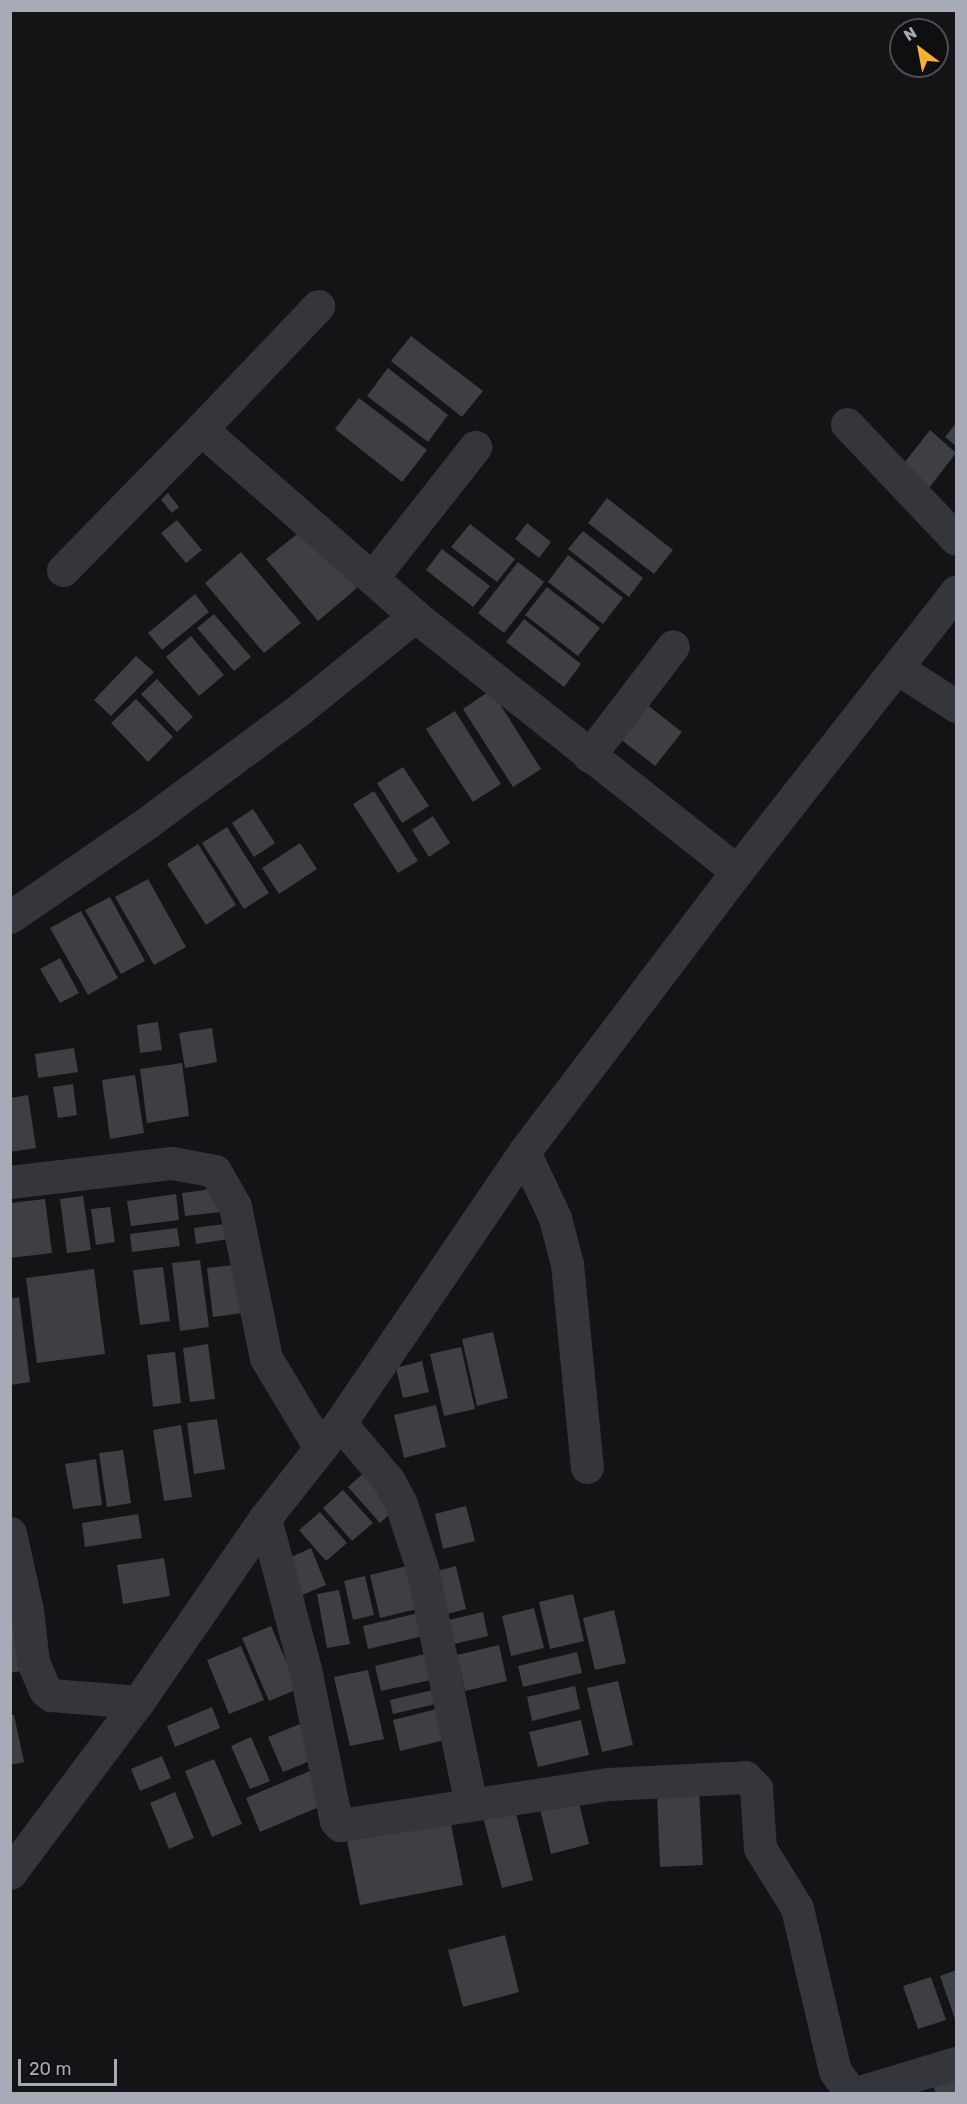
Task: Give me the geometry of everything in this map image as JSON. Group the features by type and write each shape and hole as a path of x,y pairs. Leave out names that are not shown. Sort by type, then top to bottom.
{"street":[{"path":"63,570 318,306"},
{"path":"847,424 957,539"},
{"path":"201,429 415,616 737,872"},
{"path":"372,579 475,447"},
{"path":"10,1873 138,1702 264,1518 340,1423 524,1152 737,872 957,592"},
{"path":"10,917 157,816 300,709 415,616"},
{"path":"589,756 673,646"},
{"path":"897,668 957,706"},
{"path":"524,1152 555,1218 567,1264 587,1467"},
{"path":"10,1182 172,1163 215,1171 235,1206 266,1358 320,1448"},
{"path":"340,1423 384,1474 401,1504 422,1568 471,1804"},
{"path":"264,1518 304,1669 336,1821 340,1825 609,1784 739,1776 751,1780 756,1788 760,1848 797,1908 835,2071 853,2094 957,2063"},
{"path":"10,1533 33,1662 45,1690 51,1695 138,1702"}],"building":[{"path":"411,336 483,391 462,417 391,361"},
{"path":"388,368 448,415 428,442 367,396"},
{"path":"359,398 427,450 402,482 335,429"},
{"path":"956,423 956,446 945,437"},
{"path":"930,430 956,453 929,488 901,467"},
{"path":"168,493 179,507 172,513 161,500"},
{"path":"607,498 673,550 654,574 588,523"},
{"path":"177,520 202,550 186,563 161,533"},
{"path":"527,523 551,542 539,558 515,539"},
{"path":"470,524 515,559 497,582 451,547"},
{"path":"306,527 357,588 318,621 266,559"},
{"path":"583,531 643,578 629,597 568,549"},
{"path":"442,549 490,586 473,607 426,570"},
{"path":"241,552 301,623 264,653 205,583"},
{"path":"568,555 623,598 603,624 548,582"},
{"path":"518,562 544,582 504,633 478,613"},
{"path":"547,587 600,628 578,656 525,615"},
{"path":"195,594 209,612 162,650 148,633"},
{"path":"214,614 251,657 234,671 197,628"},
{"path":"524,619 581,664 564,687 506,642"},
{"path":"191,636 224,675 199,696 166,657"},
{"path":"136,656 154,672 111,716 94,700"},
{"path":"157,679 193,717 177,732 141,694"},
{"path":"491,690 541,769 513,787 463,709"},
{"path":"637,697 682,732 655,766 610,731"},
{"path":"136,699 173,737 148,762 111,723"},
{"path":"455,711 501,784 473,802 426,729"},
{"path":"403,767 429,806 402,823 377,783"},
{"path":"374,791 418,861 398,873 353,804"},
{"path":"253,809 275,843 254,857 232,823"},
{"path":"433,816 450,843 429,857 412,830"},
{"path":"227,827 269,893 244,909 202,843"},
{"path":"300,843 317,869 279,894 262,868"},
{"path":"198,844 236,905 206,925 167,864"},
{"path":"148,879 186,947 154,965 115,897"},
{"path":"110,897 145,961 121,974 85,910"},
{"path":"81,911 118,978 88,995 50,928"},
{"path":"60,958 79,993 60,1003 40,969"},
{"path":"158,1022 162,1050 140,1053 137,1025"},
{"path":"212,1028 217,1062 185,1068 179,1033"},
{"path":"74,1048 78,1072 38,1078 35,1054"},
{"path":"182,1063 189,1116 147,1123 140,1069"},
{"path":"135,1075 144,1133 110,1139 102,1080"},
{"path":"73,1084 77,1115 58,1118 53,1087"},
{"path":"28,1095 36,1148 10,1152 10,1098"},
{"path":"227,1187 230,1211 185,1216 182,1193"},
{"path":"176,1194 179,1220 131,1226 127,1201"},
{"path":"83,1196 91,1250 67,1253 60,1199"},
{"path":"45,1199 52,1253 10,1258 10,1203"},
{"path":"110,1207 115,1242 96,1245 91,1209"},
{"path":"233,1223 235,1238 196,1244 194,1228"},
{"path":"177,1228 180,1246 132,1252 130,1234"},
{"path":"200,1260 209,1327 180,1331 172,1263"},
{"path":"242,1264 249,1312 213,1317 207,1268"},
{"path":"163,1267 170,1321 140,1325 133,1270"},
{"path":"94,1269 105,1354 37,1363 26,1278"},
{"path":"19,1297 30,1382 10,1385 10,1299"},
{"path":"493,1332 508,1398 477,1406 462,1339"},
{"path":"208,1344 215,1399 190,1402 183,1348"},
{"path":"461,1347 475,1409 444,1416 430,1354"},
{"path":"175,1352 181,1403 153,1407 147,1355"},
{"path":"422,1361 429,1392 403,1398 396,1368"},
{"path":"436,1405 446,1447 404,1458 394,1415"},
{"path":"217,1419 225,1469 194,1474 187,1423"},
{"path":"181,1425 192,1497 164,1501 153,1430"},
{"path":"123,1450 131,1503 107,1507 99,1453"},
{"path":"96,1459 102,1505 73,1509 65,1464"},
{"path":"368,1469 400,1505 380,1523 348,1487"},
{"path":"343,1490 373,1523 352,1541 323,1508"},
{"path":"466,1506 475,1541 443,1549 435,1514"},
{"path":"320,1512 347,1543 326,1561 299,1530"},
{"path":"138,1514 142,1538 85,1547 82,1523"},
{"path":"311,1548 326,1585 295,1598 280,1562"},
{"path":"164,1558 170,1596 123,1604 117,1565"},
{"path":"411,1565 421,1608 380,1618 370,1575"},
{"path":"456,1566 466,1609 439,1616 429,1573"},
{"path":"365,1576 374,1615 353,1620 344,1581"},
{"path":"339,1590 350,1644 327,1648 317,1594"},
{"path":"573,1594 584,1641 550,1649 539,1602"},
{"path":"10,1598 26,1670 10,1673"},
{"path":"534,1608 544,1648 511,1656 502,1616"},
{"path":"614,1610 626,1663 595,1670 583,1618"},
{"path":"427,1611 432,1634 368,1649 363,1626"},
{"path":"483,1612 488,1636 445,1646 440,1622"},
{"path":"271,1626 298,1689 269,1701 242,1638"},
{"path":"499,1645 507,1681 465,1691 457,1655"},
{"path":"241,1646 264,1700 229,1714 207,1660"},
{"path":"433,1652 440,1678 381,1691 375,1666"},
{"path":"577,1652 582,1673 523,1687 518,1666"},
{"path":"368,1670 384,1739 350,1746 334,1677"},
{"path":"618,1681 633,1745 602,1752 587,1688"},
{"path":"575,1686 580,1709 532,1721 527,1697"},
{"path":"441,1688 444,1702 393,1714 390,1700"},
{"path":"212,1707 220,1728 175,1747 167,1726"},
{"path":"441,1708 449,1739 400,1751 393,1720"},
{"path":"10,1715 14,1715 24,1762 10,1765"},
{"path":"581,1720 589,1755 538,1767 529,1732"},
{"path":"300,1724 315,1759 283,1772 268,1737"},
{"path":"251,1737 270,1781 250,1789 231,1746"},
{"path":"162,1756 171,1778 140,1791 131,1769"},
{"path":"214,1759 242,1824 212,1837 185,1771"},
{"path":"312,1770 326,1804 260,1832 246,1798"},
{"path":"699,1791 703,1865 660,1867 657,1794"},
{"path":"175,1792 194,1838 169,1849 150,1803"},
{"path":"577,1795 589,1844 551,1854 539,1805"},
{"path":"513,1802 533,1880 502,1888 481,1810"},
{"path":"450,1819 463,1885 360,1905 347,1840"},
{"path":"505,1935 519,1992 463,2007 448,1950"},
{"path":"956,1970 956,2022 940,1976"},
{"path":"931,1977 946,2020 918,2029 903,1986"},
{"path":"931,2078 956,2079 956,2094 936,2094"}]}
